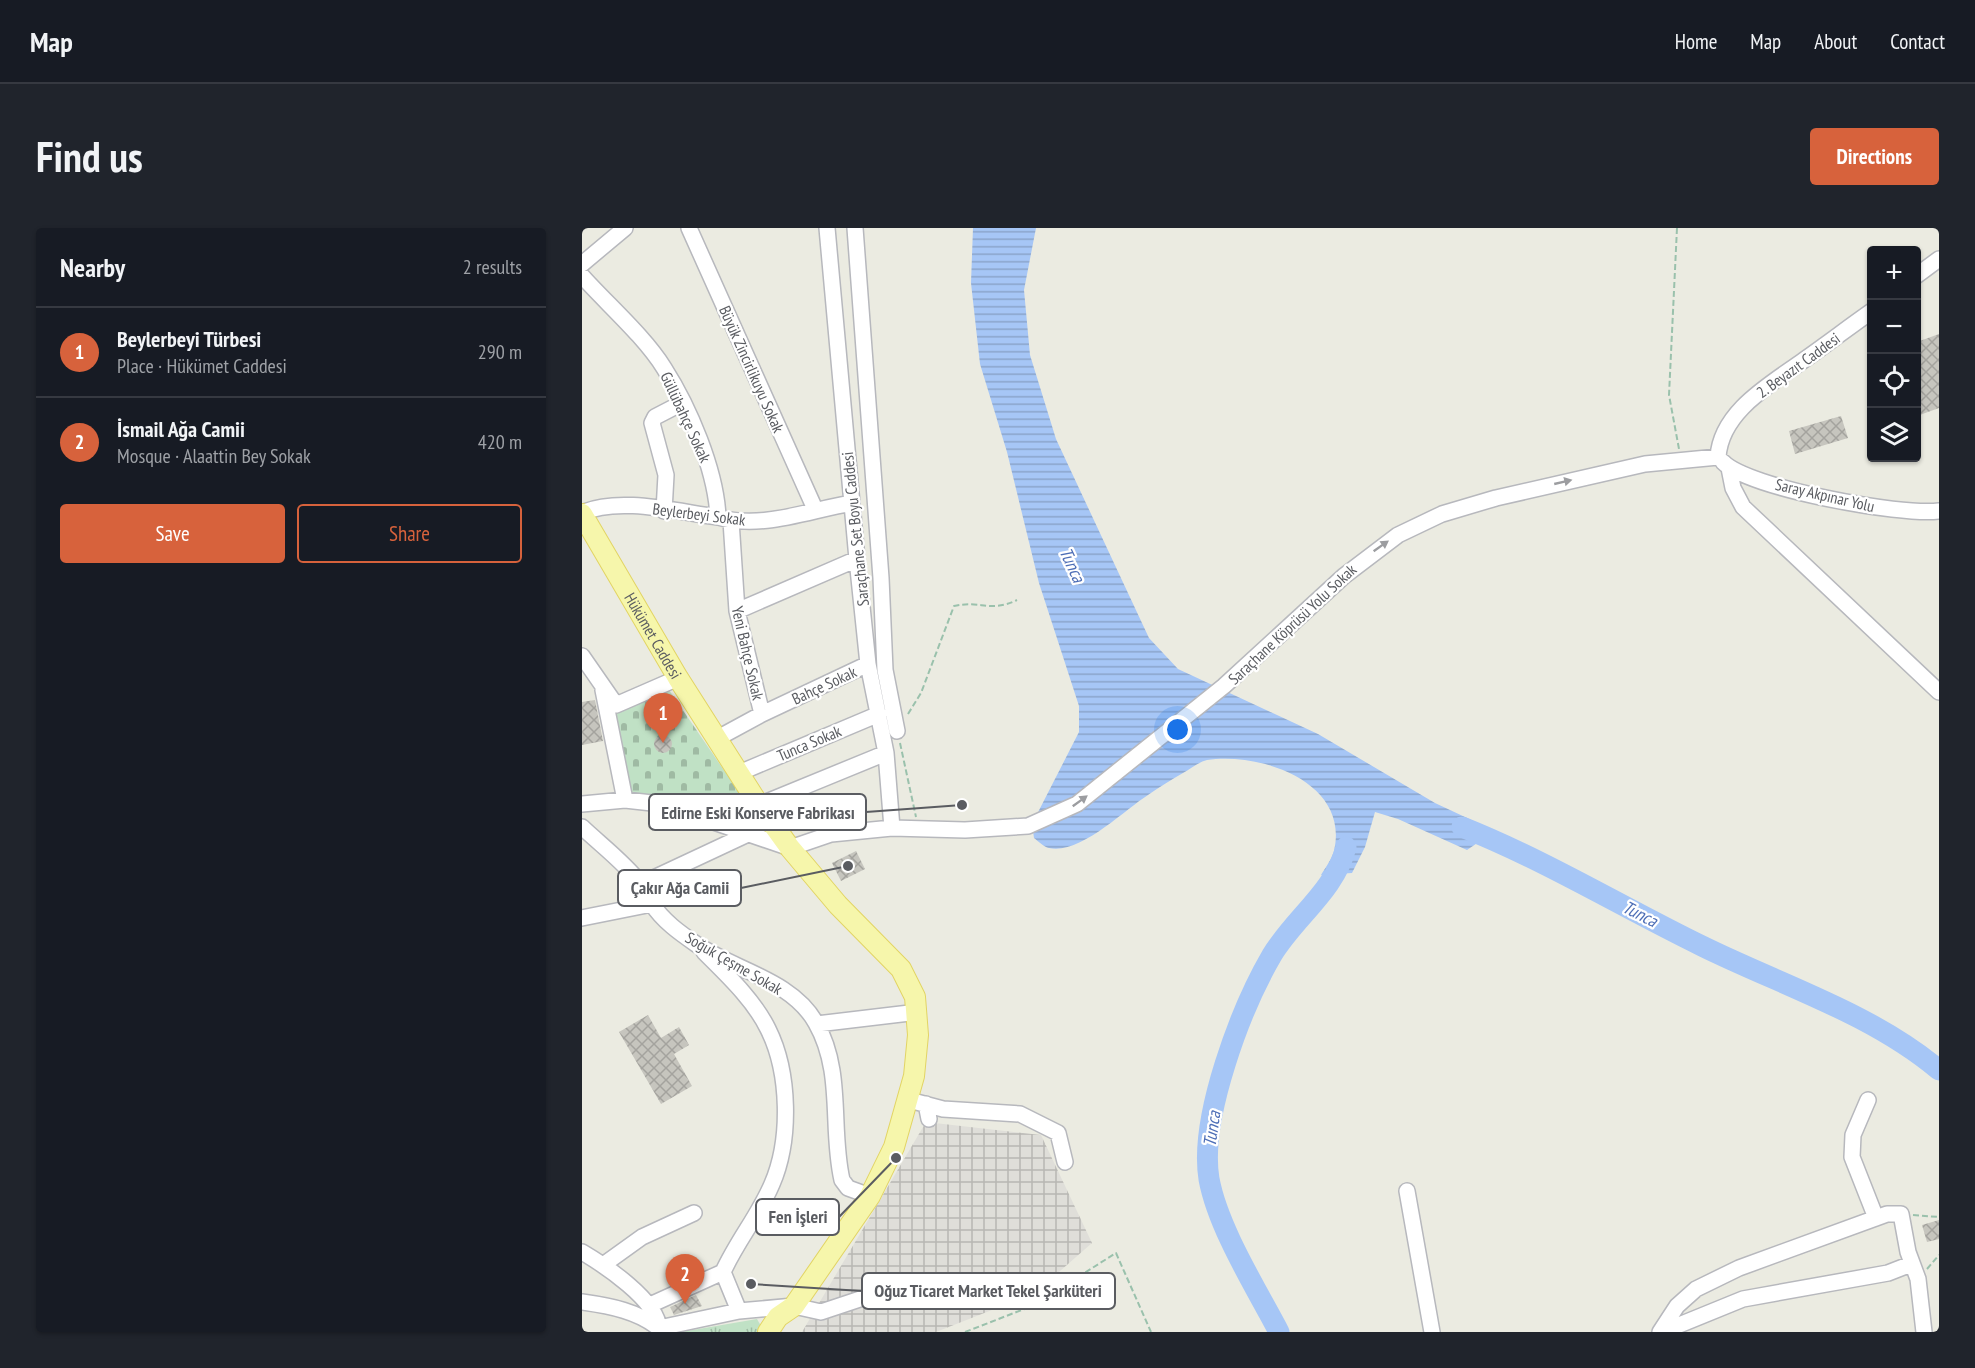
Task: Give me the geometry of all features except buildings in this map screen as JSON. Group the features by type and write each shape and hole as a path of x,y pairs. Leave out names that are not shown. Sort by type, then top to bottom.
{"main road":[{"name":"Hükümet Caddesi","path":"582,514 678,678 759,805 790,848 838,905 901,969 915,998 918,1012"},
{"path":"783,1332 794,1306 870,1196 894,1147 921,1108 914,1076 918,1012"},
{"path":"768,1332 778,1317 794,1306"}],"street":[{"path":"582,264 624,228"},
{"name":"Büyük Zincirlikuyu Sokak","path":"689,228 815,509"},
{"name":"Saraçhane Set Boyu Caddesi","path":"827,228 868,664 886,753 892,828"},
{"path":"855,228 881,578 885,670 897,731"},
{"path":"1921,273 1939,259"},
{"name":"Güllübahçe Sokak","path":"582,276 664,367 713,476 725,519"},
{"name":"2. Beyazıt Caddesi","path":"1724,462 1719,442 1752,397 1867,314"},
{"path":"664,511 666,475 652,423 655,417 682,403"},
{"name":"Saraçhane Köprüsü Yolu Sokak","path":"790,848 831,834 892,828 965,830 1028,826 1077,804 1224,686 1362,560 1398,535 1442,514 1475,503 1622,469 1682,460 1724,462"},
{"path":"1724,462 1733,488 1743,507 1939,692"},
{"name":"Saray Akpınar Yolu","path":"1724,462 1814,496 1905,512 1939,512"},
{"name":"Beylerbeyi Sokak","path":"582,514 609,504 725,519 771,520 852,503"},
{"name":"Yeni Bahçe Sokak","path":"725,519 737,611 762,714"},
{"path":"737,611 857,559"},
{"path":"582,656 616,705 678,678"},
{"name":"Bahçe Sokak","path":"716,740 762,714 868,664"},
{"path":"602,687 626,800"},
{"name":"Tunca Sokak","path":"739,773 879,714"},
{"path":"759,805 886,753"},
{"path":"582,804 626,800 661,804 790,848"},
{"name":"Soğuk Çeşme Sokak","path":"582,827 641,884 652,904 666,921 698,945 749,970 787,994 817,1024"},
{"path":"641,884 750,833"},
{"path":"582,918 652,904"},
{"path":"650,1305 723,1272 772,1186 779,1166 786,1118 785,1095 776,1053 767,1027 728,976 698,945"},
{"path":"870,1196 848,1188 842,1180 837,1103 830,1063 817,1024 918,1012"},
{"path":"1868,1100 1853,1135 1852,1157 1876,1218"},
{"path":"921,1108 1020,1114 1058,1133 1065,1162"},
{"path":"1407,1191 1432,1332"},
{"path":"603,1265 642,1237 694,1213"},
{"path":"1661,1332 1677,1306 1696,1289 1739,1268 1887,1214 1901,1214 1911,1264 1918,1279 1924,1332"},
{"path":"582,1252 603,1265 650,1305 661,1330"},
{"path":"1661,1332 1692,1327 1743,1299 1888,1273 1911,1264"},
{"path":"723,1272 739,1311"},
{"path":"582,1302 611,1306 639,1315 661,1330 739,1311 794,1306 822,1312 881,1292"}],"path":[{"path":"1677,228 1669,395 1682,460"},
{"path":"919,828 897,731 921,693 954,606 971,602 1002,608 1017,600"},
{"path":"1901,1214 1939,1217"},
{"path":"965,1332 1032,1306 1116,1252 1151,1332"}],"shaded area":[{"path":"926,1122 1041,1135 1092,1243 1035,1293 936,1332 802,1332"}],"green space":[{"path":"669,690 743,798 734,822 630,794 614,713"},
{"path":"757,1319 761,1326 758,1332 681,1332"}],"water":[{"path":"973,228 1036,228 1024,290 1030,355 1056,439 1149,638 1178,669 1318,734 1435,803 1495,831 1467,850 1398,819 1375,812 1365,847 1352,873 1321,875 1334,851 1335,827 1328,807 1315,790 1297,777 1275,767 1252,761 1229,759 1207,760 1198,764 1152,792 1101,830 1074,845 1049,848 1034,838 1032,824 1079,732 1079,706 1039,583 1007,452 980,364 971,283"}],"waterway":[{"name":"Tunca","path":"1462,827 1553,869 1702,946 1855,1016 1913,1050 1939,1070"},
{"name":"Tunca","path":"1279,1332 1220,1217 1209,1179 1210,1126 1225,1064 1260,977 1281,941 1333,877 1346,847"}],"place":[{"name":"Beylerbeyi Türbesi","path":"663,743"},
{"name":"Edirne Eski Konserve Fabrikası","path":"962,805"},
{"name":"Çakır Ağa Camii","path":"848,866"},
{"name":"Fen İşleri","path":"896,1158"},
{"name":"Oğuz Ticaret Market Tekel Şarküteri","path":"751,1284"},
{"name":"İsmail Ağa Camii","path":"685,1304"}]}
